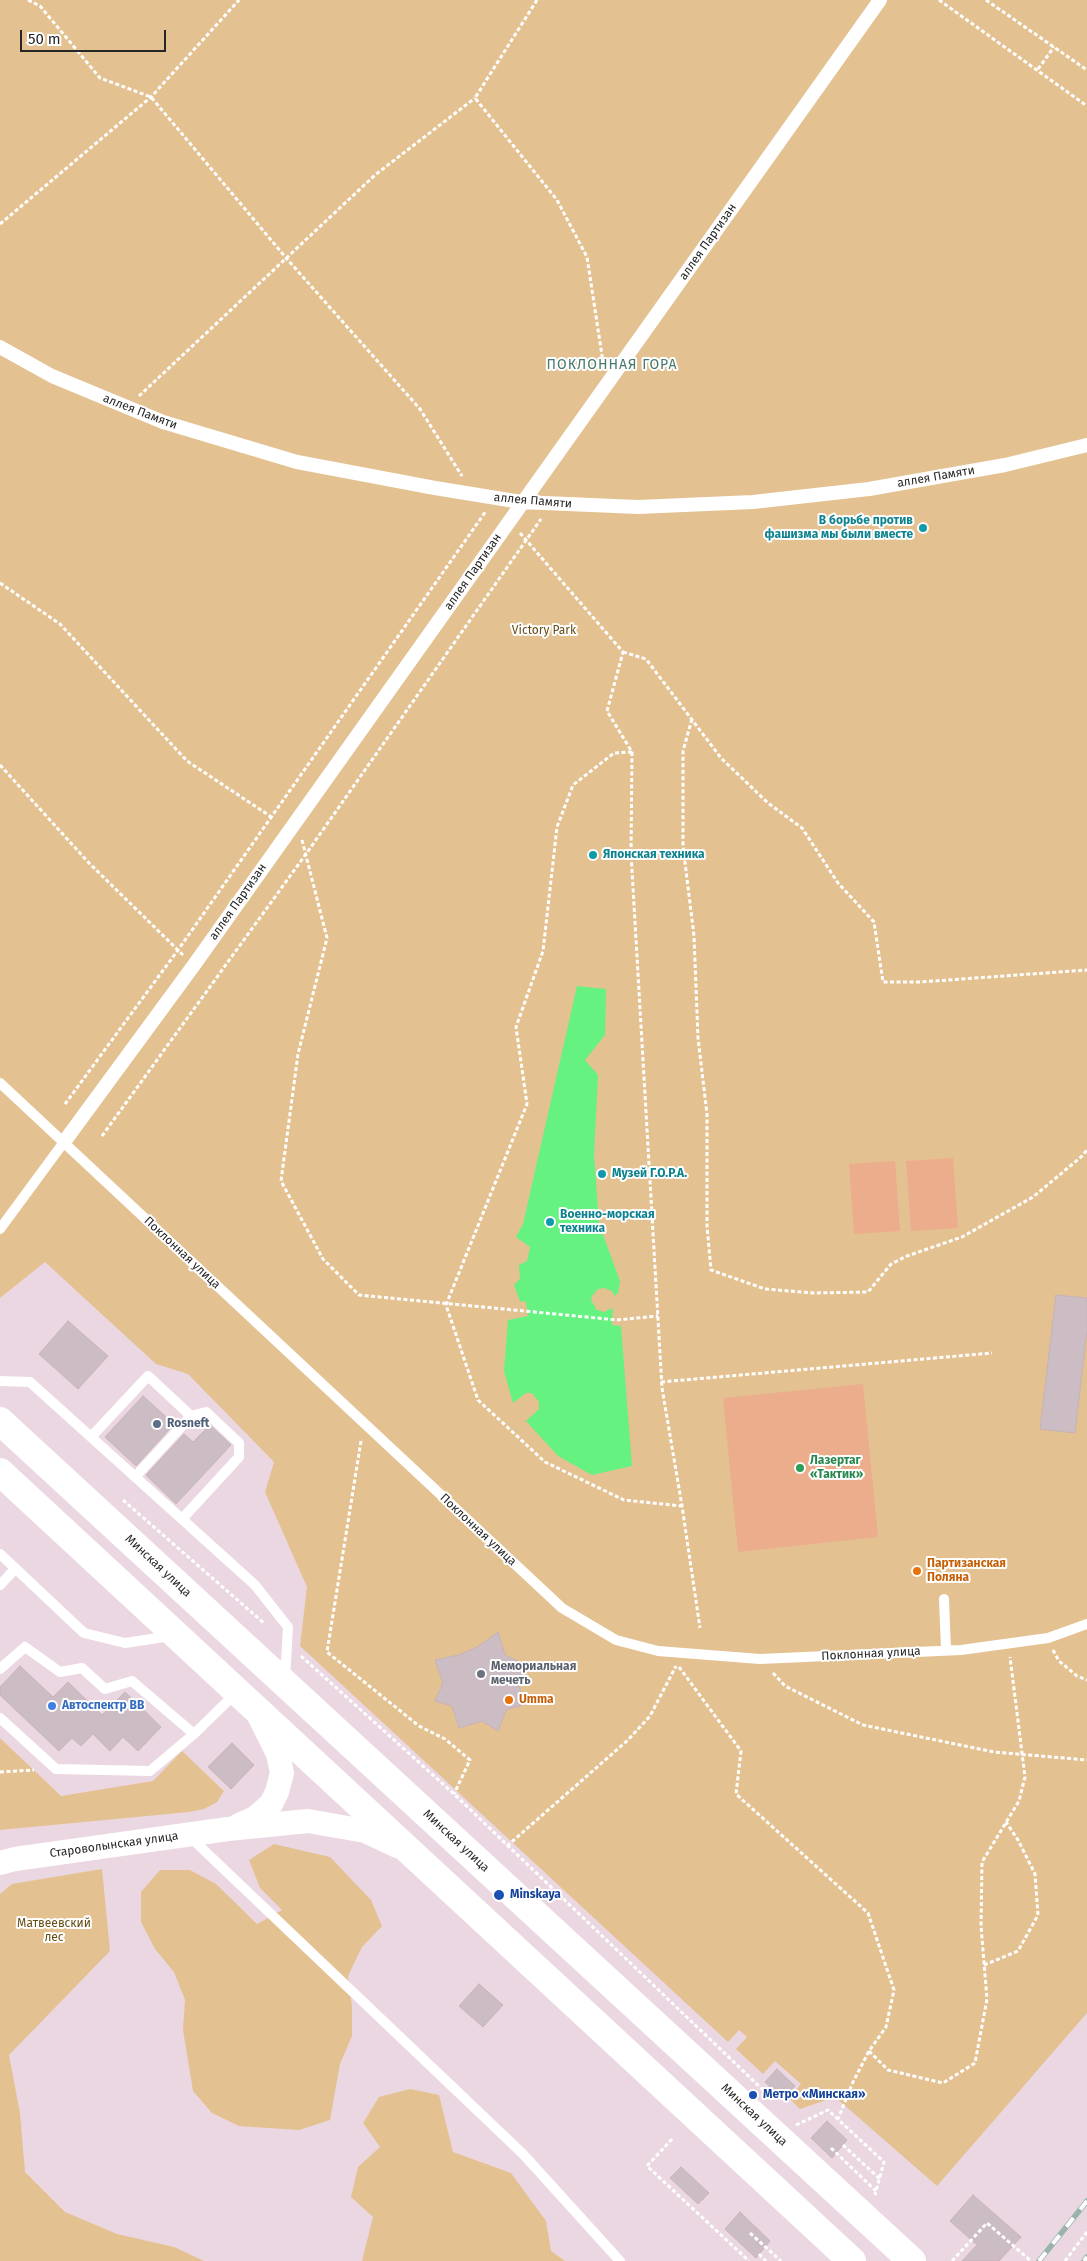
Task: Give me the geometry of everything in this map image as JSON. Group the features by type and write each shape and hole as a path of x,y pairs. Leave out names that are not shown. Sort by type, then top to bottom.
{"main road":[{"name":"Минская улица","path":"0,1421 912,2261"},
{"path":"0,1472 852,2261"}],"street":[{"name":"аллея Партизан","path":"64,1142 194,965 510,521 521,502 880,0"},
{"name":"аллея Памяти","path":"0,347 52,376 163,422 297,462 521,502 638,507 753,502 869,489 1005,465 1087,445"},
{"path":"228,1829 255,1818 271,1804 278,1792 282,1773 278,1754 271,1738 245,1698"},
{"path":"228,1829 308,1821 365,1831 412,1853"},
{"name":"Староволынская улица","path":"0,1863 15,1859 228,1829"}],"lane":[{"name":"Поклонная улица","path":"0,1083 562,1608 616,1640 658,1651 760,1659 946,1650 1048,1638 1087,1624"},
{"path":"0,1230 64,1142"},
{"path":"91,1437 148,1376 191,1416"},
{"path":"0,1381 30,1382 255,1585 288,1627 284,1683"},
{"path":"135,1477 191,1416 206,1412 239,1443 239,1457 182,1519"},
{"path":"0,1554 84,1633 125,1643 176,1635"},
{"path":"0,1585 15,1569"},
{"path":"944,1600 946,1650"},
{"path":"0,1669 25,1647 60,1672 82,1668 105,1689 132,1681 194,1734"},
{"path":"0,1718 56,1769 150,1771 194,1734 245,1698"},
{"path":"189,1835 523,2154 620,2261"}],"path":[{"path":"28,0 40,6 100,78 151,97 287,259 420,409 475,495"},
{"path":"0,224 151,97 239,0"},
{"path":"127,407 375,175 475,98 537,0"},
{"path":"939,0 1038,69 1087,106"},
{"path":"986,0 1087,70"},
{"path":"1038,69 1054,47"},
{"path":"475,98 557,200 587,257 607,384"},
{"path":"65,1104 272,818 495,498"},
{"path":"102,1136 306,854 546,512"},
{"path":"510,521 623,652 646,660 721,758 768,803 802,828 838,883 874,922 883,982 920,982 1087,970"},
{"path":"0,583 60,624 187,761 272,818 294,825 306,854 327,938 298,1054 281,1181 323,1259 359,1295 446,1305 617,1320 658,1316"},
{"path":"623,652 607,710 632,752 631,853 661,1382 700,1628"},
{"path":"692,719 683,751 683,846 694,936 698,1038 707,1114 707,1226 711,1270 765,1289 814,1292 868,1292 891,1264 906,1256 962,1237 1033,1197 1087,1150"},
{"path":"632,752 614,753 573,785 557,827 543,951 516,1027 527,1104 446,1305 478,1400 544,1462 624,1500 682,1506"},
{"path":"0,765 88,863 194,965"},
{"path":"661,1382 992,1353"},
{"path":"364,1423 327,1652 419,1726 445,1739 470,1760 454,1794"},
{"path":"120,1497 288,1644 454,1794 719,2047"},
{"path":"1048,1638 1059,1661 1077,1676 1087,1680"},
{"path":"869,2051 888,2070 943,2083 975,2063 987,1999 981,1926 982,1862 1019,1801 1026,1777 1008,1643"},
{"path":"760,1659 785,1686 863,1725 994,1752 1087,1760"},
{"path":"508,1846 639,1728 650,1716 677,1664 741,1751 736,1794 868,1913 894,1990 886,2027 869,2051 853,2082 838,2119"},
{"path":"0,1772 56,1769"},
{"path":"984,1965 1018,1951 1038,1915 1035,1874 1018,1840 1006,1822"},
{"path":"791,2127 828,2110 884,2162 875,2197"},
{"path":"672,2139 647,2166 750,2261"},
{"path":"843,2145 880,2179"},
{"path":"831,2148 876,2191"},
{"path":"952,2261 986,2223 1031,2261"},
{"path":"1065,2261 1087,2232"},
{"path":"750,2233 781,2261"},
{"path":"759,2254 766,2261"}],"green space":[{"name":"Victory Park","path":"0,0 1087,0 1087,2013 937,2186 835,2097 800,2109 789,2098 801,2084 775,2061 763,2074 736,2049 747,2037 739,2030 728,2042 300,1646 307,1587 265,1492 274,1462 188,1374 156,1364 45,1262 0,1298"},
{"path":"0,1738 61,1796 153,1781 182,1751 224,1791 217,1802 204,1809 189,1812 0,1830"},
{"path":"274,1844 330,1857 371,1900 382,1926 362,1947 348,1976 352,2006 352,2036 340,2064 330,2120 299,2130 239,2126 212,2113 193,2091 183,2030 185,2000 174,1972 155,1949 141,1922 141,1892 160,1870 190,1870 216,1884 257,1924 282,1910 260,1888 249,1860"},
{"name":"Матвеевский лес","path":"102,1869 110,1951 9,2055 20,2113 25,2172 65,2212 117,2234 174,2247 204,2261 0,2261 0,1894 12,1884"},
{"path":"410,2089 439,2095 453,2152 511,2173 546,2221 551,2251 565,2261 362,2261 373,2217 351,2197 358,2167 380,2147 363,2123 379,2097"}],"shaded area":[{"path":"577,986 606,989 605,1035 585,1060 598,1075 594,1154 599,1224 620,1281 618,1293 615,1296 612,1291 604,1288 598,1289 591,1300 597,1310 604,1312 613,1308 612,1325 621,1326 632,1466 592,1475 558,1456 526,1421 539,1409 539,1402 532,1393 526,1393 513,1403 504,1371 508,1320 528,1316 526,1302 520,1301 514,1285 520,1279 519,1265 527,1261 530,1247 516,1237 523,1224"},
{"path":"953,1158 958,1228 911,1231 906,1161"},
{"path":"895,1161 900,1231 854,1234 849,1164"},
{"name":"Лазертаг «Тактик»","path":"863,1384 878,1537 738,1552 723,1398"}],"building":[{"path":"1056,1295 1087,1298 1087,1330 1075,1433 1040,1429"},
{"path":"68,1321 108,1356 78,1389 39,1354"},
{"path":"143,1396 174,1424 136,1466 105,1437"},
{"path":"210,1425 231,1445 176,1504 146,1475 184,1434 193,1442"},
{"name":"Мемориальная мечеть","path":"498,1632 505,1655 526,1665 518,1683 525,1704 506,1710 498,1731 482,1721 459,1728 452,1706 435,1701 443,1683 435,1660 459,1655 479,1646"},
{"name":"Автоспектр ВВ","path":"20,1666 53,1697 68,1682 102,1715 125,1692 161,1727 138,1751 123,1737 110,1751 93,1734 81,1746 72,1738 59,1751 0,1695 0,1687"},
{"path":"232,1743 254,1765 231,1789 208,1767"},
{"path":"479,1984 503,2005 483,2027 459,2006"},
{"path":"777,2069 795,2086 783,2099 765,2082"},
{"path":"827,2121 847,2140 832,2158 811,2138"},
{"path":"681,2167 709,2193 698,2204 670,2178"},
{"path":"973,2195 1021,2237 999,2261 962,2261 977,2245 950,2221"},
{"path":"740,2212 770,2241 756,2258 725,2229"}],"railway":[{"path":"1039,2261 1087,2201"},
{"path":"1084,2261 1087,2257"}],"place":[{"name":"В борьбе против фашизма мы были вместе","path":"923,528"},
{"name":"Японская техника","path":"593,855"},
{"name":"Музей Г.О.Р.А.","path":"602,1174"},
{"name":"Военно-морская техника","path":"550,1222"},
{"name":"Rosneft","path":"157,1424"},
{"name":"Лазертаг «Тактик»","path":"800,1468"},
{"name":"Партизанская Поляна","path":"917,1571"},
{"name":"Мемориальная мечеть","path":"481,1674"},
{"name":"Umma","path":"509,1700"},
{"name":"Автоспектр ВВ","path":"52,1706"},
{"name":"Minskaya","path":"499,1895"},
{"name":"Метро «Минская»","path":"753,2095"}],"district":[{"name":"ПОКЛОННАЯ ГОРА","path":"612,365"}]}
